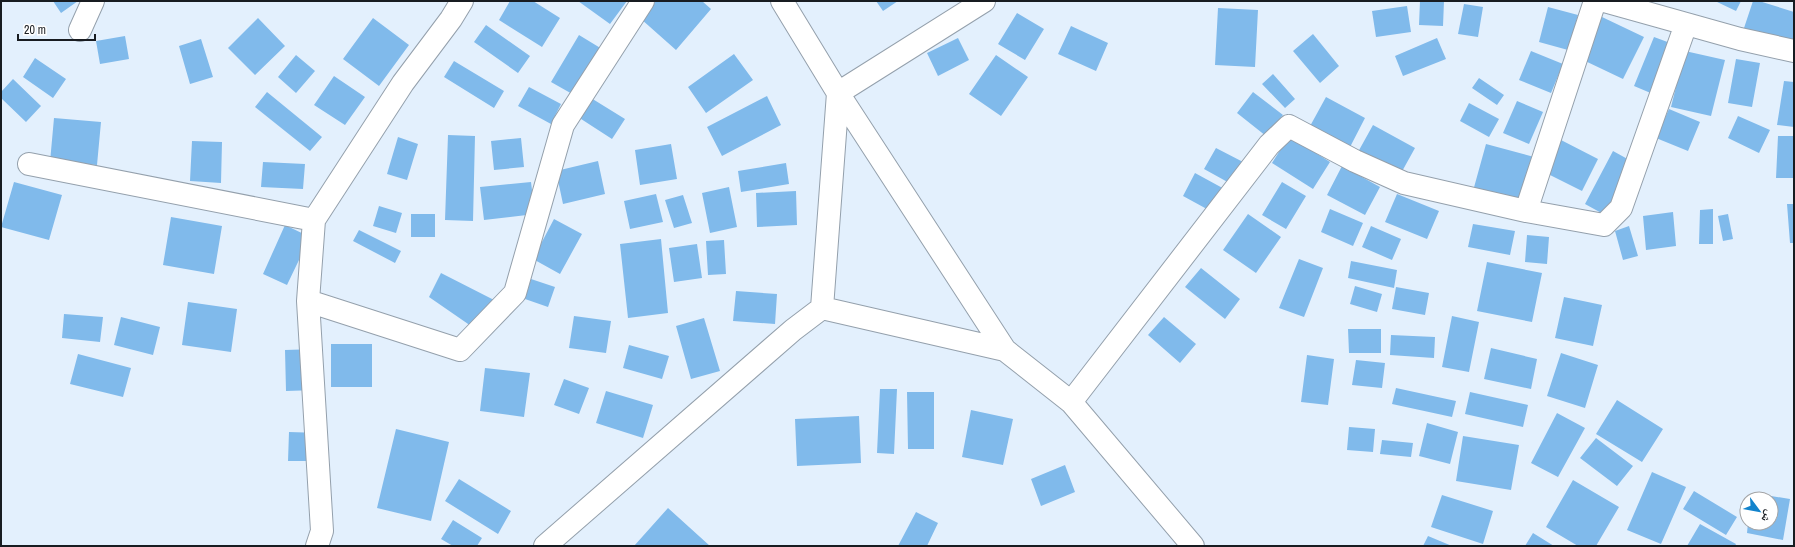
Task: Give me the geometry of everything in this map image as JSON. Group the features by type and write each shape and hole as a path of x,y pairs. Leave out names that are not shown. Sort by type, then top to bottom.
{"street":[{"path":"80,30 93,1"},
{"path":"317,546 322,531 308,301 314,220 403,83 451,19 462,1"},
{"path":"308,301 460,350 515,293 563,125 643,1"},
{"path":"782,1 838,93 1005,350 1071,402 1193,546"},
{"path":"838,93 984,1"},
{"path":"1526,211 1595,1"},
{"path":"1604,1 1740,39 1794,51"},
{"path":"1071,402 1269,144 1289,126 1355,161 1404,183 1526,211 1604,225 1621,208 1686,24"},
{"path":"550,544 793,330 822,308 838,93"},
{"path":"29,164 314,220"},
{"path":"822,308 1005,350"}],"building":[{"path":"53,1 78,1 61,13"},
{"path":"510,1 533,1 560,18 542,47 499,20"},
{"path":"578,1 627,1 610,24"},
{"path":"656,1 702,1 711,9 676,50 641,19"},
{"path":"876,1 898,1 883,11"},
{"path":"1420,1 1444,1 1443,26 1419,25"},
{"path":"1715,1 1741,1 1736,11"},
{"path":"1753,1 1759,1 1794,12 1794,43 1744,28"},
{"path":"1464,4 1483,7 1478,37 1458,34"},
{"path":"1407,6 1411,32 1376,37 1372,11"},
{"path":"1548,7 1578,15 1568,50 1539,42"},
{"path":"1218,8 1258,10 1255,67 1215,65"},
{"path":"1017,13 1044,29 1025,60 998,44"},
{"path":"1602,17 1644,37 1623,79 1581,59"},
{"path":"258,18 285,46 255,75 228,48"},
{"path":"373,18 409,45 379,86 343,59"},
{"path":"486,25 530,56 518,73 474,42"},
{"path":"1071,26 1108,43 1096,71 1058,54"},
{"path":"1313,34 1339,66 1320,83 1293,51"},
{"path":"579,35 602,49 574,95 551,82"},
{"path":"125,36 129,59 100,64 96,41"},
{"path":"1654,37 1673,44 1653,94 1634,86"},
{"path":"958,38 969,60 938,76 927,53"},
{"path":"1437,38 1446,59 1403,76 1395,56"},
{"path":"201,39 213,77 190,84 179,46"},
{"path":"1531,51 1563,64 1551,93 1519,80"},
{"path":"1685,51 1725,60 1711,116 1671,107"},
{"path":"734,54 753,80 706,113 688,87"},
{"path":"296,55 315,71 296,93 278,77"},
{"path":"996,55 1028,77 1001,116 969,94"},
{"path":"35,58 66,79 53,98 23,77"},
{"path":"1736,59 1760,63 1752,107 1728,103"},
{"path":"454,61 504,91 494,108 444,77"},
{"path":"1273,74 1295,99 1285,108 1262,84"},
{"path":"334,76 365,97 345,125 314,105"},
{"path":"1479,78 1504,95 1497,105 1472,88"},
{"path":"13,79 41,106 26,122 1,98 1,92"},
{"path":"1784,81 1794,82 1794,127 1777,125"},
{"path":"529,87 561,104 551,124 518,106"},
{"path":"267,92 322,137 310,151 255,107"},
{"path":"1253,92 1283,115 1266,136 1237,113"},
{"path":"767,96 781,125 722,156 707,127"},
{"path":"1326,97 1365,118 1349,149 1309,128"},
{"path":"591,98 625,119 612,139 578,117"},
{"path":"1517,101 1543,112 1529,144 1503,133"},
{"path":"1469,103 1499,119 1489,137 1460,121"},
{"path":"1669,109 1700,122 1688,151 1656,138"},
{"path":"1738,116 1770,130 1759,153 1728,138"},
{"path":"54,118 101,122 97,165 50,162"},
{"path":"1373,125 1415,148 1400,175 1358,152"},
{"path":"448,135 475,136 473,221 445,220"},
{"path":"1289,136 1330,162 1313,189 1272,163"},
{"path":"1778,136 1794,136 1794,178 1776,178"},
{"path":"398,137 418,144 407,180 387,174"},
{"path":"521,138 524,167 494,170 491,141"},
{"path":"1561,140 1598,159 1582,191 1544,172"},
{"path":"192,141 222,142 221,183 190,181"},
{"path":"671,144 677,179 640,185 635,150"},
{"path":"1486,144 1534,157 1521,203 1473,191"},
{"path":"1216,148 1245,163 1233,185 1204,169"},
{"path":"1613,151 1633,162 1605,215 1585,204"},
{"path":"598,161 605,194 563,204 556,171"},
{"path":"263,162 305,164 303,189 261,187"},
{"path":"786,163 789,184 741,192 738,171"},
{"path":"1342,166 1380,187 1365,215 1327,195"},
{"path":"1195,173 1228,191 1216,214 1183,196"},
{"path":"14,182 62,195 49,240 1,227"},
{"path":"531,182 535,214 484,220 480,187"},
{"path":"1282,182 1306,196 1286,229 1262,215"},
{"path":"729,187 737,227 710,233 702,193"},
{"path":"796,191 797,225 757,227 756,193"},
{"path":"656,194 663,222 630,229 624,201"},
{"path":"1397,194 1439,211 1427,239 1385,222"},
{"path":"683,195 692,223 674,228 665,200"},
{"path":"1787,204 1794,204 1794,243 1790,243"},
{"path":"379,206 402,213 396,233 373,226"},
{"path":"1330,209 1363,223 1353,246 1321,232"},
{"path":"1713,209 1713,244 1699,244 1700,210"},
{"path":"1673,212 1676,246 1646,250 1643,216"},
{"path":"411,214 435,214 435,237 411,237"},
{"path":"1248,214 1281,237 1256,273 1223,250"},
{"path":"1728,214 1733,239 1723,241 1718,216"},
{"path":"171,217 222,226 214,274 163,265"},
{"path":"554,219 582,234 560,274 533,259"},
{"path":"1473,224 1515,231 1510,255 1468,247"},
{"path":"285,225 310,237 287,285 263,274"},
{"path":"1371,226 1401,239 1392,260 1362,247"},
{"path":"1629,226 1638,256 1623,260 1615,231"},
{"path":"359,230 401,251 395,263 353,241"},
{"path":"1527,235 1549,237 1547,264 1525,262"},
{"path":"661,239 668,313 628,318 620,244"},
{"path":"724,240 726,274 708,275 706,241"},
{"path":"697,244 702,278 674,282 669,248"},
{"path":"1299,259 1323,268 1304,317 1279,308"},
{"path":"1351,261 1397,270 1394,288 1348,278"},
{"path":"1487,262 1542,273 1532,322 1477,311"},
{"path":"1201,268 1240,299 1225,319 1185,287"},
{"path":"441,273 494,300 471,326 429,297"},
{"path":"531,279 555,287 548,307 525,299"},
{"path":"1355,286 1382,294 1377,312 1350,304"},
{"path":"1396,287 1429,293 1425,315 1392,309"},
{"path":"736,291 777,294 775,324 733,321"},
{"path":"1564,297 1602,305 1593,346 1555,338"},
{"path":"188,302 237,309 231,352 182,345"},
{"path":"64,314 103,317 100,342 62,338"},
{"path":"574,316 611,321 606,353 569,348"},
{"path":"1452,316 1479,322 1469,372 1442,367"},
{"path":"121,317 160,327 153,355 114,345"},
{"path":"1164,317 1196,344 1180,363 1148,335"},
{"path":"704,318 720,371 691,379 676,326"},
{"path":"1348,329 1381,329 1381,353 1349,353"},
{"path":"1391,335 1435,337 1434,358 1390,355"},
{"path":"331,344 372,344 372,387 331,387"},
{"path":"629,345 669,356 662,379 623,368"},
{"path":"1491,348 1537,359 1531,389 1484,379"},
{"path":"316,349 317,390 286,391 285,350"},
{"path":"1561,353 1598,365 1585,408 1547,396"},
{"path":"78,354 131,368 123,397 70,384"},
{"path":"1307,355 1334,359 1328,405 1301,402"},
{"path":"1356,360 1385,363 1382,388 1352,385"},
{"path":"485,368 530,373 524,417 480,411"},
{"path":"564,379 589,388 579,414 554,405"},
{"path":"1396,388 1456,401 1452,417 1392,404"},
{"path":"880,389 897,389 894,454 877,453"},
{"path":"606,391 653,405 643,438 596,423"},
{"path":"907,392 934,392 934,449 908,449"},
{"path":"1470,392 1528,405 1523,427 1465,414"},
{"path":"1617,400 1663,429 1642,462 1596,434"},
{"path":"971,410 1013,419 1003,465 962,457"},
{"path":"1557,413 1585,428 1558,477 1531,463"},
{"path":"859,416 861,463 797,466 795,419"},
{"path":"1427,423 1458,432 1450,464 1419,456"},
{"path":"1349,427 1375,429 1373,452 1347,450"},
{"path":"396,429 449,442 431,521 377,508"},
{"path":"289,432 321,433 321,461 288,461"},
{"path":"1463,436 1519,445 1511,490 1456,481"},
{"path":"1596,438 1633,466 1617,486 1580,458"},
{"path":"1382,440 1413,443 1411,457 1380,454"},
{"path":"1065,465 1075,492 1041,506 1031,479"},
{"path":"1652,472 1686,487 1661,544 1627,530"},
{"path":"459,479 511,511 498,534 445,501"},
{"path":"1573,480 1619,507 1596,546 1578,546 1546,527"},
{"path":"1694,491 1737,517 1726,535 1683,509"},
{"path":"1442,495 1493,511 1483,544 1431,527"},
{"path":"1779,497 1790,499 1783,540 1747,533 1747,531 1779,531"},
{"path":"668,508 710,546 634,546"},
{"path":"916,512 938,523 927,546 898,546"},
{"path":"453,520 482,538 477,546 453,546 441,539"},
{"path":"1700,524 1736,544 1735,546 1687,546"},
{"path":"1533,533 1554,546 1525,546"},
{"path":"1428,536 1452,546 1423,546"}]}
